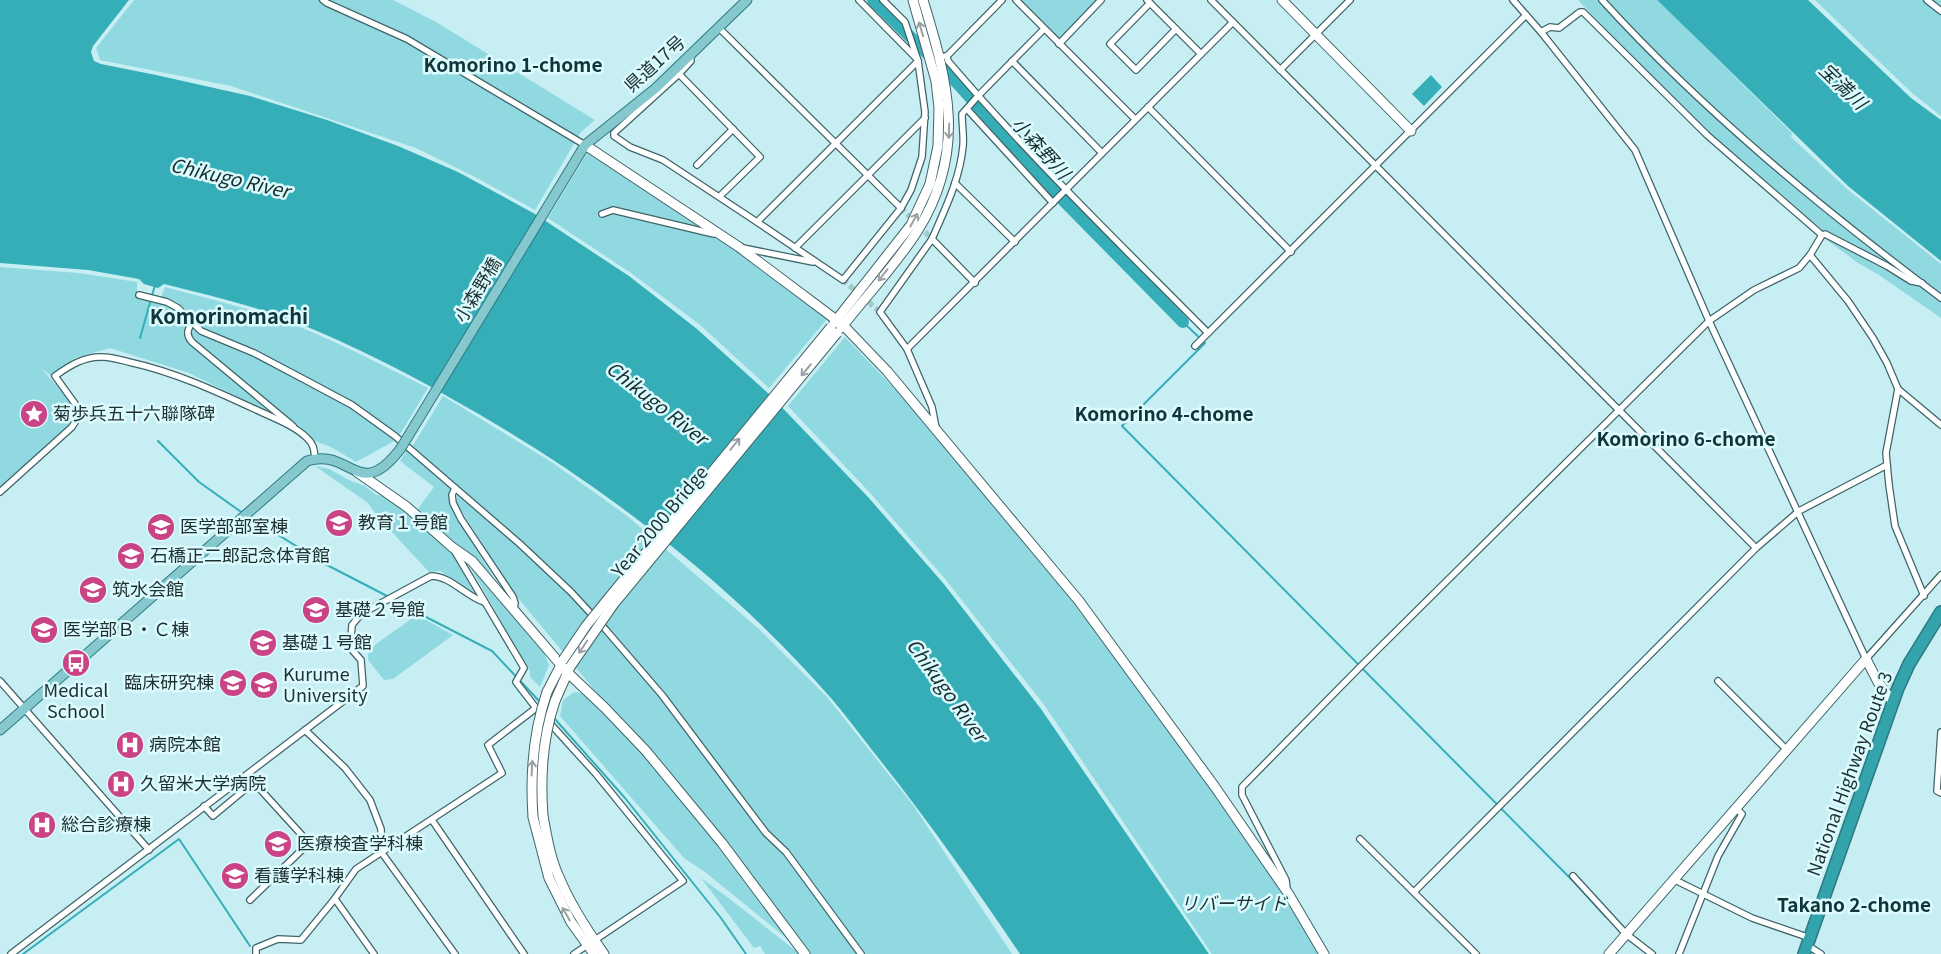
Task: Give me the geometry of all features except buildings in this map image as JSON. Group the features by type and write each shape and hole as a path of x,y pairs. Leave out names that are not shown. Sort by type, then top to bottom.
{"highway":[{"name":"National Highway Route 3","path":"1807,946 1893,702 1909,664 1940,616"}],"main road":[{"name":"県道17号","path":"584,148 656,88 747,0"},
{"name":"小森野橋","path":"357,472 369,473 380,471 391,462 401,448 584,148"},
{"path":"0,730 307,461 315,458 331,459 357,472"}],"street":[{"path":"323,0 407,39 584,148 739,247 837,326 887,371 1079,601 1168,720 1288,893 1324,954"},
{"path":"858,0 918,61"},
{"path":"690,56 690,61 679,74 614,133 614,136 630,146 663,160 720,196 843,280 901,208 912,190 922,157 925,118 918,61 905,22 883,0"},
{"path":"837,326 911,226 930,184 938,146 939,108 936,80 913,0"},
{"path":"923,0 944,56 948,61 1066,190 1208,333"},
{"path":"837,326 918,230 931,206 947,157 949,127 946,82 942,67 944,56 1002,0"},
{"path":"1016,0 1135,119"},
{"path":"1059,44 1101,0"},
{"path":"1211,0 1756,548"},
{"path":"1282,0 1411,131"},
{"path":"1280,70 1350,0"},
{"path":"1513,0 1541,32 1635,150 1709,321 1799,511 1866,659 1878,682 1893,702"},
{"path":"1602,0 1681,82 1725,123 1812,197 1941,298"},
{"path":"1927,0 1941,11"},
{"path":"1176,29 1136,70 1110,44 1148,2 1176,29 1201,54"},
{"path":"1541,32 1550,27 1559,28 1580,12 1583,12 1707,135 1822,235 1828,235 1911,281 1922,283"},
{"path":"1196,346 1526,16"},
{"path":"907,349 1233,22"},
{"path":"719,28 901,208"},
{"path":"936,428 932,407 907,349 880,312 932,239 948,205 963,146 962,114 1044,29"},
{"path":"930,58 944,56"},
{"path":"757,222 918,61"},
{"path":"1012,61 1102,152"},
{"path":"679,74 760,157 720,196"},
{"path":"1148,107 1291,252"},
{"path":"967,109 1053,203"},
{"path":"795,248 925,118"},
{"path":"696,165 733,129"},
{"path":"955,183 1015,242"},
{"path":"602,214 613,210 702,230 723,237"},
{"path":"1288,893 1286,880 1242,795 1242,787 1709,321 1754,290 1799,268 1810,255 1822,235"},
{"path":"932,239 974,283"},
{"path":"739,247 818,262"},
{"path":"1810,255 1848,301 1873,338 1887,363 1898,389 1941,425"},
{"path":"139,295 157,299 178,308 201,331 254,353 352,406 395,436 520,544 571,592 662,695 766,833 786,852 861,954"},
{"path":"192,323 187,331 188,337 192,342 298,431"},
{"name":"Year 2000 Bridge","path":"565,666 837,326"},
{"path":"0,492 72,427 78,419 76,405 54,376 70,365 88,358 104,356 173,374 229,397 307,437 313,445 315,458"},
{"path":"1898,389 1886,453 1887,464 1895,526 1924,596"},
{"path":"1414,892 1756,548 1799,511 1887,464"},
{"path":"357,472 407,507 452,547 472,561 565,666 646,752 724,846 805,954"},
{"path":"455,488 452,496 454,503 466,527 513,597 514,608"},
{"path":"452,547 524,668 516,680 522,691 596,774 683,881 574,954"},
{"path":"1610,953 1941,575"},
{"path":"11,954 363,686 361,660 353,651 351,639 352,625 361,614 431,576 437,576 452,583 476,600 484,602"},
{"path":"565,666 547,692 540,714 535,739 531,793 533,816 549,878 564,910 591,943 604,954"},
{"path":"565,666 547,727 541,767 543,816 549,847 558,875 591,943 594,954"},
{"path":"1718,681 1787,750"},
{"path":"0,682 149,850"},
{"path":"256,954 256,948 278,939 302,940 356,869 502,773 488,745 536,708"},
{"path":"305,730 345,768 370,800 381,829 382,853 454,954"},
{"path":"1941,732 1937,791 1941,793"},
{"path":"204,806 213,816 249,786 259,788 309,844 250,900"},
{"path":"1678,954 1718,856 1742,814 1736,808"},
{"path":"432,820 524,954"},
{"path":"1360,839 1476,954"},
{"path":"1573,876 1626,934 1652,954"},
{"path":"1673,879 1822,954"},
{"path":"335,899 374,954"}],"green space":[{"path":"134,0 393,0 436,22 595,120 581,132 535,210 473,176 416,148 231,86 100,60 96,48"},
{"path":"1016,0 1101,0 1059,44"},
{"path":"1578,0 1657,0 1792,133 1791,137 1847,189 1941,264 1941,318 1824,238 1822,229 1735,157 1635,61"},
{"path":"1815,0 1941,0 1941,116 1912,93"},
{"path":"588,152 725,241 827,319 769,388 699,324 631,273 548,218"},
{"path":"0,267 79,273 137,282 137,297 165,304 178,311 186,322 185,339 274,415 189,373 110,348 75,358 51,376 41,368 69,400 71,423 0,488"},
{"path":"165,287 250,310 300,327 428,388 399,436 254,350 200,327 190,313 177,302 161,297"},
{"path":"193,327 200,333 254,356 352,408 396,440 356,462 331,447 317,442 195,341 191,333"},
{"name":"リバーサイド","path":"845,337 915,410 1054,574 1166,724 1284,895 1318,954 1212,954 1045,706 946,580 871,494 788,406"},
{"path":"443,396 550,461 626,515 758,628 827,697 913,805 1012,954 801,954 716,836 513,592 457,504 457,493 503,526 412,447"},
{"path":"407,450 450,487 449,503 495,580 463,549 417,510 434,487 400,461"},
{"path":"315,466 329,469 365,486 376,495 387,496 449,547 475,594 440,571 429,572 378,517 368,503"},
{"path":"469,565 541,646 549,665 540,687 530,677 530,671"},
{"path":"417,615 453,635 393,679 384,680 368,660 368,654 376,644"},
{"path":"574,692 586,694 644,755 718,844 790,941 705,872 684,858 560,716 563,700"},
{"path":"701,878 800,954 765,954 760,946 754,948"}],"water":[{"name":"Chikugo River","path":"0,0 129,0 93,46 91,52 94,61 250,96 327,120 398,146 458,172 535,214 629,276 697,329 770,395 868,497 943,583 1041,709 1209,954 1020,954 929,825 846,716 789,653 702,571 655,533 557,462 454,400 358,349 298,323 249,306 164,284 158,288 144,284 139,279 88,270 0,263"},
{"name":"宝満川","path":"1657,0 1808,0 1911,98 1941,120 1941,261 1848,186"},
{"path":"1431,75 1442,87 1424,106 1412,94"}],"waterway":[{"name":"小森野川","path":"873,0 958,84 1056,193 1183,322"},
{"path":"140,338 155,285"},
{"path":"1183,322 1205,343 1122,426 1574,882 1606,917"},
{"path":"158,441 199,482 244,514"},
{"path":"248,516 325,564 389,597"},
{"path":"393,600 492,651 541,703"},
{"path":"554,718 625,798 721,918 746,954"},
{"path":"23,954 179,839 250,946"}],"tunnel":[{"path":"901,208 932,239"},
{"path":"843,280 880,312"}],"place":[{"name":"菊歩兵五十六聯隊碑","path":"34,414"},
{"name":"教育１号館","path":"339,523"},
{"name":"医学部部室棟","path":"161,527"},
{"name":"石橋正二郎記念体育館","path":"131,556"},
{"name":"筑水会館","path":"93,590"},
{"name":"基礎２号館","path":"316,610"},
{"name":"医学部Ｂ・Ｃ棟","path":"44,630"},
{"name":"基礎１号館","path":"263,643"},
{"name":"Medical School","path":"76,663"},
{"name":"臨床研究棟","path":"233,683"},
{"name":"Kurume University","path":"264,685"},
{"name":"病院本館","path":"130,745"},
{"name":"久留米大学病院","path":"121,784"},
{"name":"総合診療棟","path":"42,825"},
{"name":"医療検査学科棟","path":"278,844"},
{"name":"看護学科棟","path":"235,876"}],"district":[{"name":"Komorino 1-chome","path":"513,65"},
{"name":"Komorinomachi","path":"229,317"},
{"name":"Komorino 4-chome","path":"1164,414"},
{"name":"Komorino 6-chome","path":"1686,439"},
{"name":"Takano 2-chome","path":"1854,905"}]}
